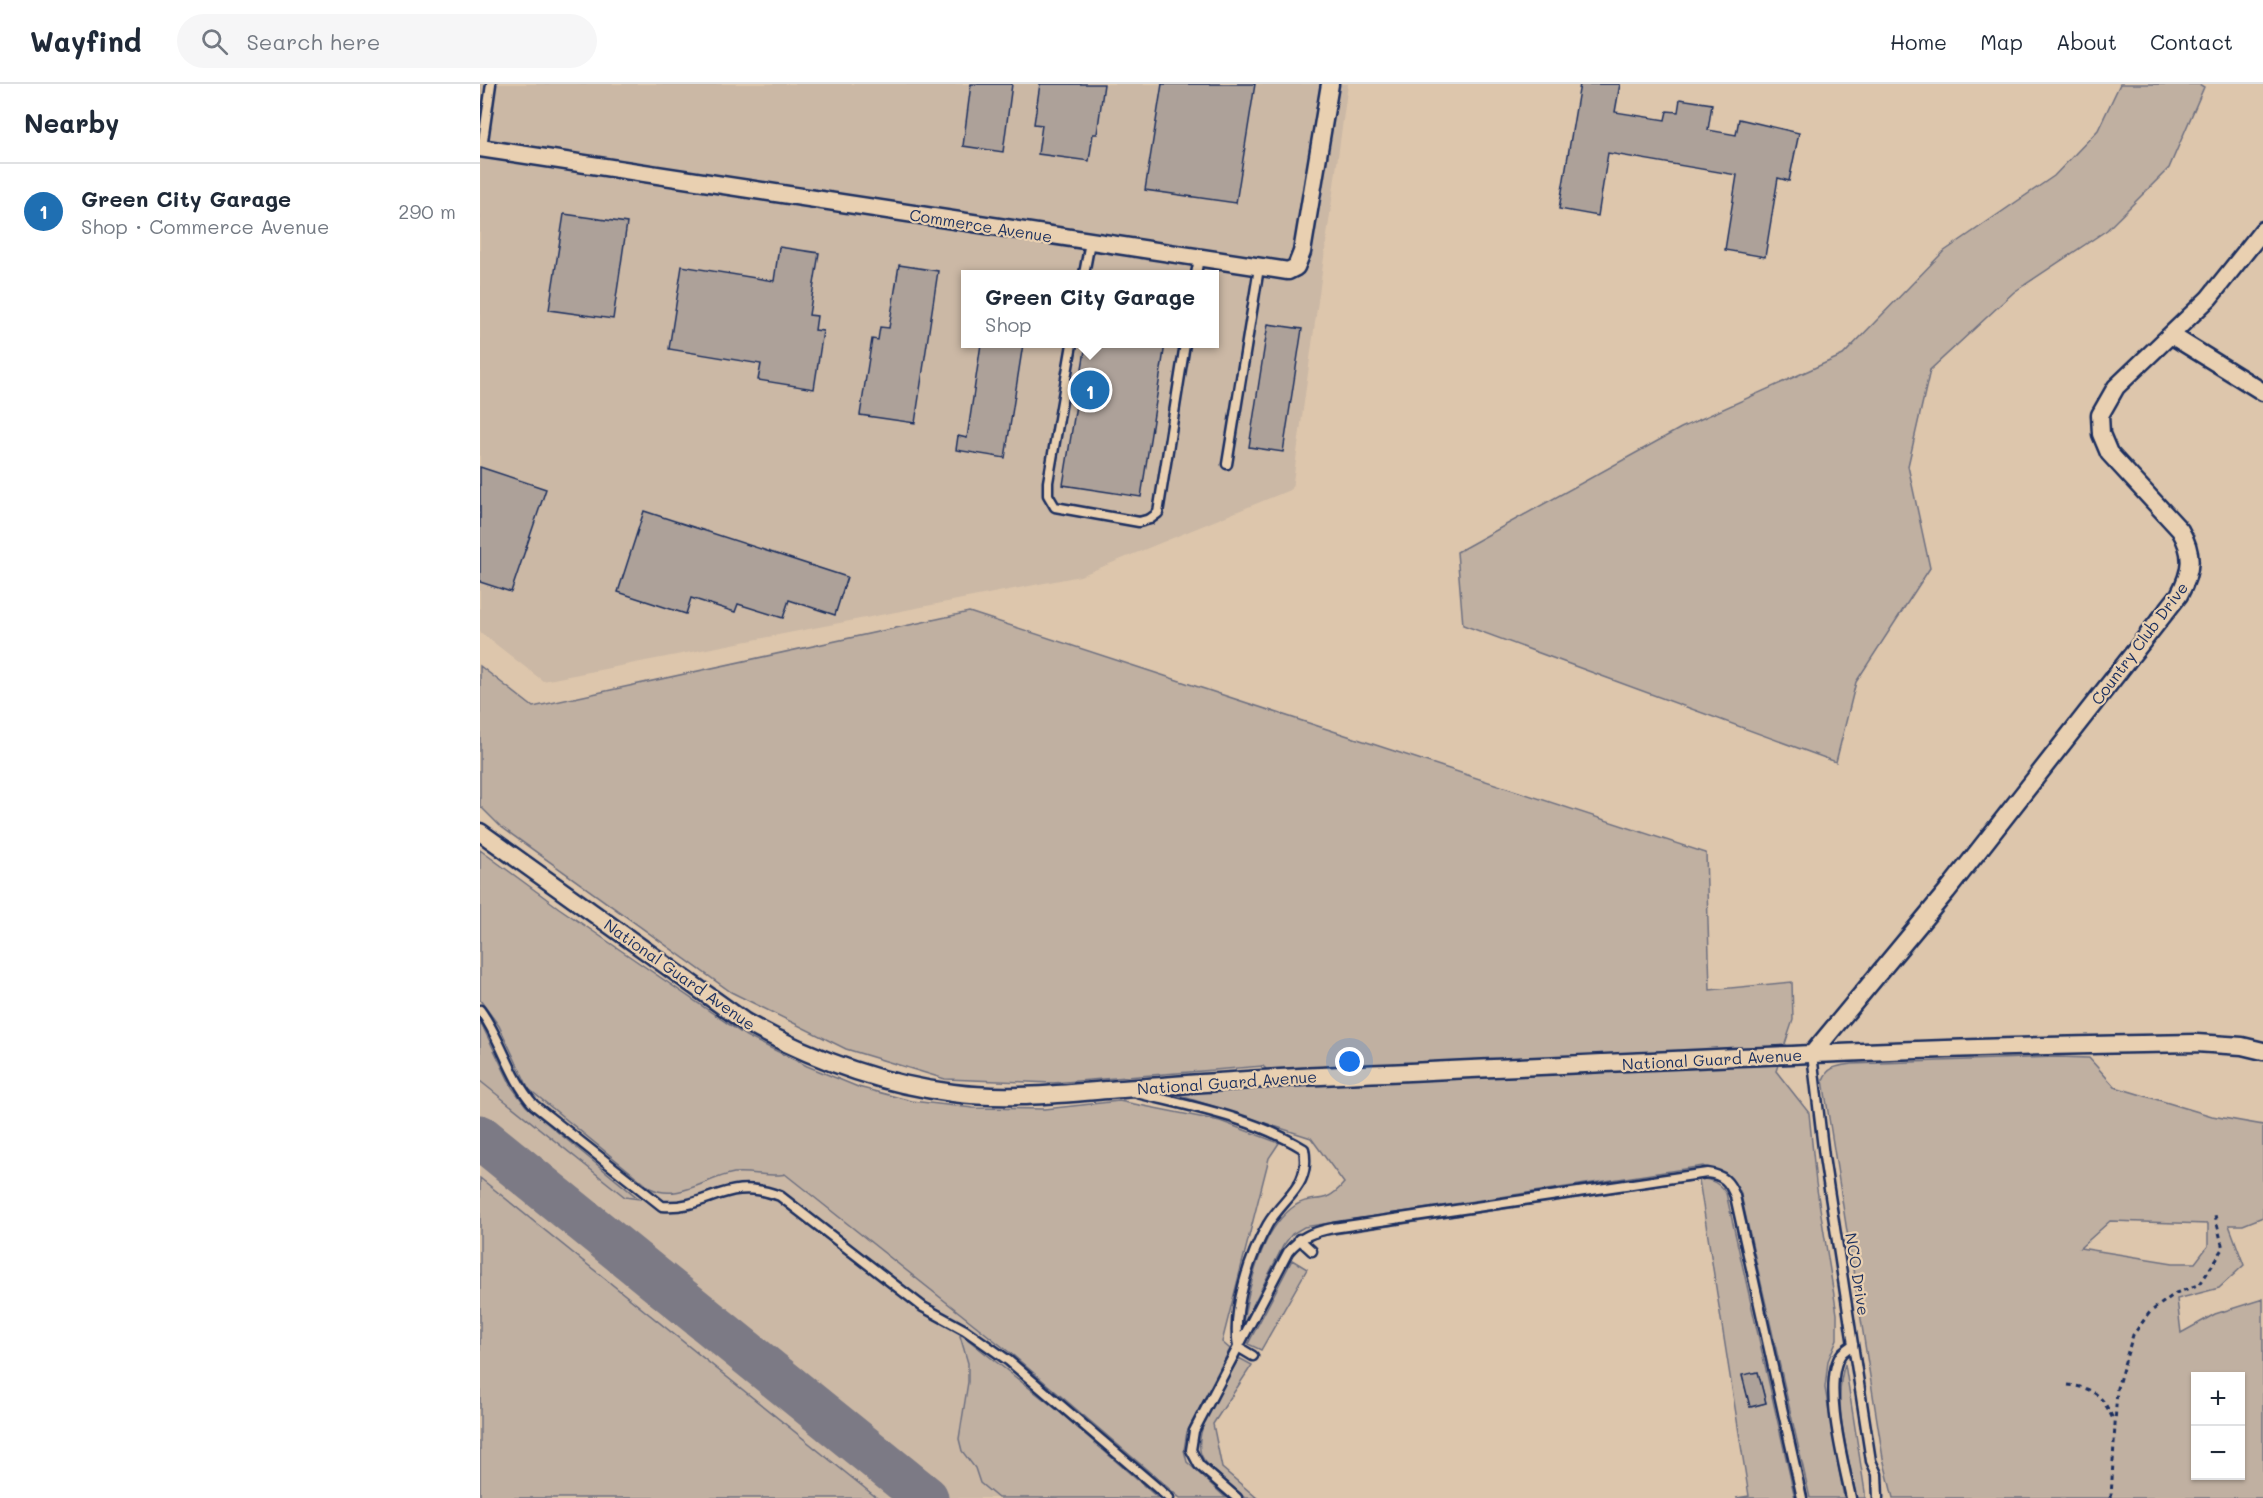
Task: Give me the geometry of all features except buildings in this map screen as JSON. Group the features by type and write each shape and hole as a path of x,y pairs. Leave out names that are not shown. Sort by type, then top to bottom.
{"street":[{"name":"Commerce Avenue","path":"481,148 1090,242 1197,267 1288,271 1296,267 1301,258 1330,84"},
{"name":"Country Club Drive","path":"1812,1054 1947,891 2179,595 2189,578 2192,560 2188,543 2180,531 2109,453 2101,434 2100,415 2116,387 2209,298 2263,230"},
{"path":"2171,335 2263,392"},
{"name":"National Guard Avenue","path":"480,832 746,1022 790,1046 848,1069 907,1085 954,1093 1003,1097 1052,1096 1280,1078 1812,1054 2196,1043 2242,1046 2263,1051"}],"lane":[{"path":"481,148 491,84"},
{"path":"1085,270 1090,242"},
{"path":"1227,464 1259,268"},
{"path":"1071,348 1048,482 1048,495 1055,507 1139,522 1150,519 1158,513 1184,348"},
{"path":"480,1010 494,1029 520,1088 534,1104 662,1206 677,1208 734,1189 760,1189 780,1196 923,1307 965,1330 1009,1361 1169,1498"},
{"name":"NCO Drive","path":"1812,1054 1824,1157 1871,1461 1877,1474 1878,1498"},
{"path":"1119,1089 1235,1119 1284,1137 1304,1149 1306,1162 1303,1178 1269,1223 1239,1304 1235,1329 1238,1347 1253,1356"},
{"path":"1237,1498 1199,1465 1191,1450 1194,1431 1288,1252 1299,1239 1314,1231 1693,1174 1721,1174 1730,1184 1735,1196 1802,1498"},
{"path":"1299,1239 1312,1251"},
{"path":"1851,1498 1833,1393 1836,1368 1843,1353 1853,1344"}],"path":[{"path":"2111,1498 2117,1388 2133,1335 2150,1312 2176,1293 2200,1284 2223,1249 2215,1215"},
{"path":"2068,1385 2086,1387 2104,1400 2114,1420"}],"shaded area":[{"path":"480,84 1348,84 1292,489 1080,576 543,681 480,632"},
{"path":"2120,84 2199,84 2204,87 2169,168 2107,230 2014,292 1930,370 1908,466 1930,568 1856,682 1836,762 1463,625 1457,552 1681,428 1843,355 1943,252 2054,176 2098,130"},
{"path":"969,612 1706,853 1710,990 1792,982 1793,1020 1776,1071 1809,1113 1816,1183 1837,1314 1837,1339 1828,1361 1825,1388 1844,1498 1810,1498 1740,1191 1703,1166 1304,1227 1292,1234 1283,1246 1242,1327 1258,1260 1273,1229 1296,1205 1309,1200 1325,1198 1337,1191 1344,1183 1311,1138 1175,1094 1282,1085 1263,1066 1053,1083 945,1079 846,1049 731,992 500,826 480,806 480,666 533,707"},
{"path":"480,850 559,908 746,1036 807,1066 858,1087 912,1101 973,1108 1045,1109 1119,1101 1220,1121 1279,1143 1269,1158 1222,1342 1230,1349 1187,1432 1184,1450 1187,1462 1226,1498 1180,1498 1014,1356 785,1174 734,1173 682,1191 660,1192 650,1188 529,1089 499,1026 480,1000"},
{"path":"480,937 1213,1383 1187,1432 1184,1450 1187,1462 1229,1498 480,1498"},
{"path":"480,1021 512,1087 526,1106 639,1199 625,1197 480,1081"},
{"path":"2058,1057 2089,1058 2115,1087 2212,1116 2263,1125 2263,1217 2243,1225 2229,1225 2244,1265 2219,1288 2177,1299 2181,1333 2215,1314 2263,1299 2263,1498 1893,1498 1883,1458 1823,1080 1831,1069 1838,1066","holes":["2110,1221 2208,1224 2208,1246 2195,1263 2173,1263 2080,1248"]},
{"path":"480,1178 877,1498 480,1498"},
{"path":"1690,1178 1715,1182 1726,1193 1795,1498 1736,1498 1749,1496 1699,1180 1322,1236 1321,1234","holes":["1758,1372 1766,1403 1751,1407 1742,1376"]},
{"path":"1292,1260 1307,1269 1261,1350 1248,1344"},
{"path":"962,1335 1056,1409 1158,1498 998,1498 980,1483 975,1468 962,1451 959,1439 968,1382 968,1363 960,1336"},
{"path":"1239,1358 1252,1365 1213,1424 1222,1468 1257,1498 1245,1498 1213,1470 1204,1460 1200,1450 1200,1437 1210,1408"},
{"path":"1845,1364 1865,1498 1856,1498 1843,1431 1840,1396"}],"taxiway":[{"path":"480,1137 926,1498"}],"place":[{"name":"Green City Garage","path":"1090,390"}]}
